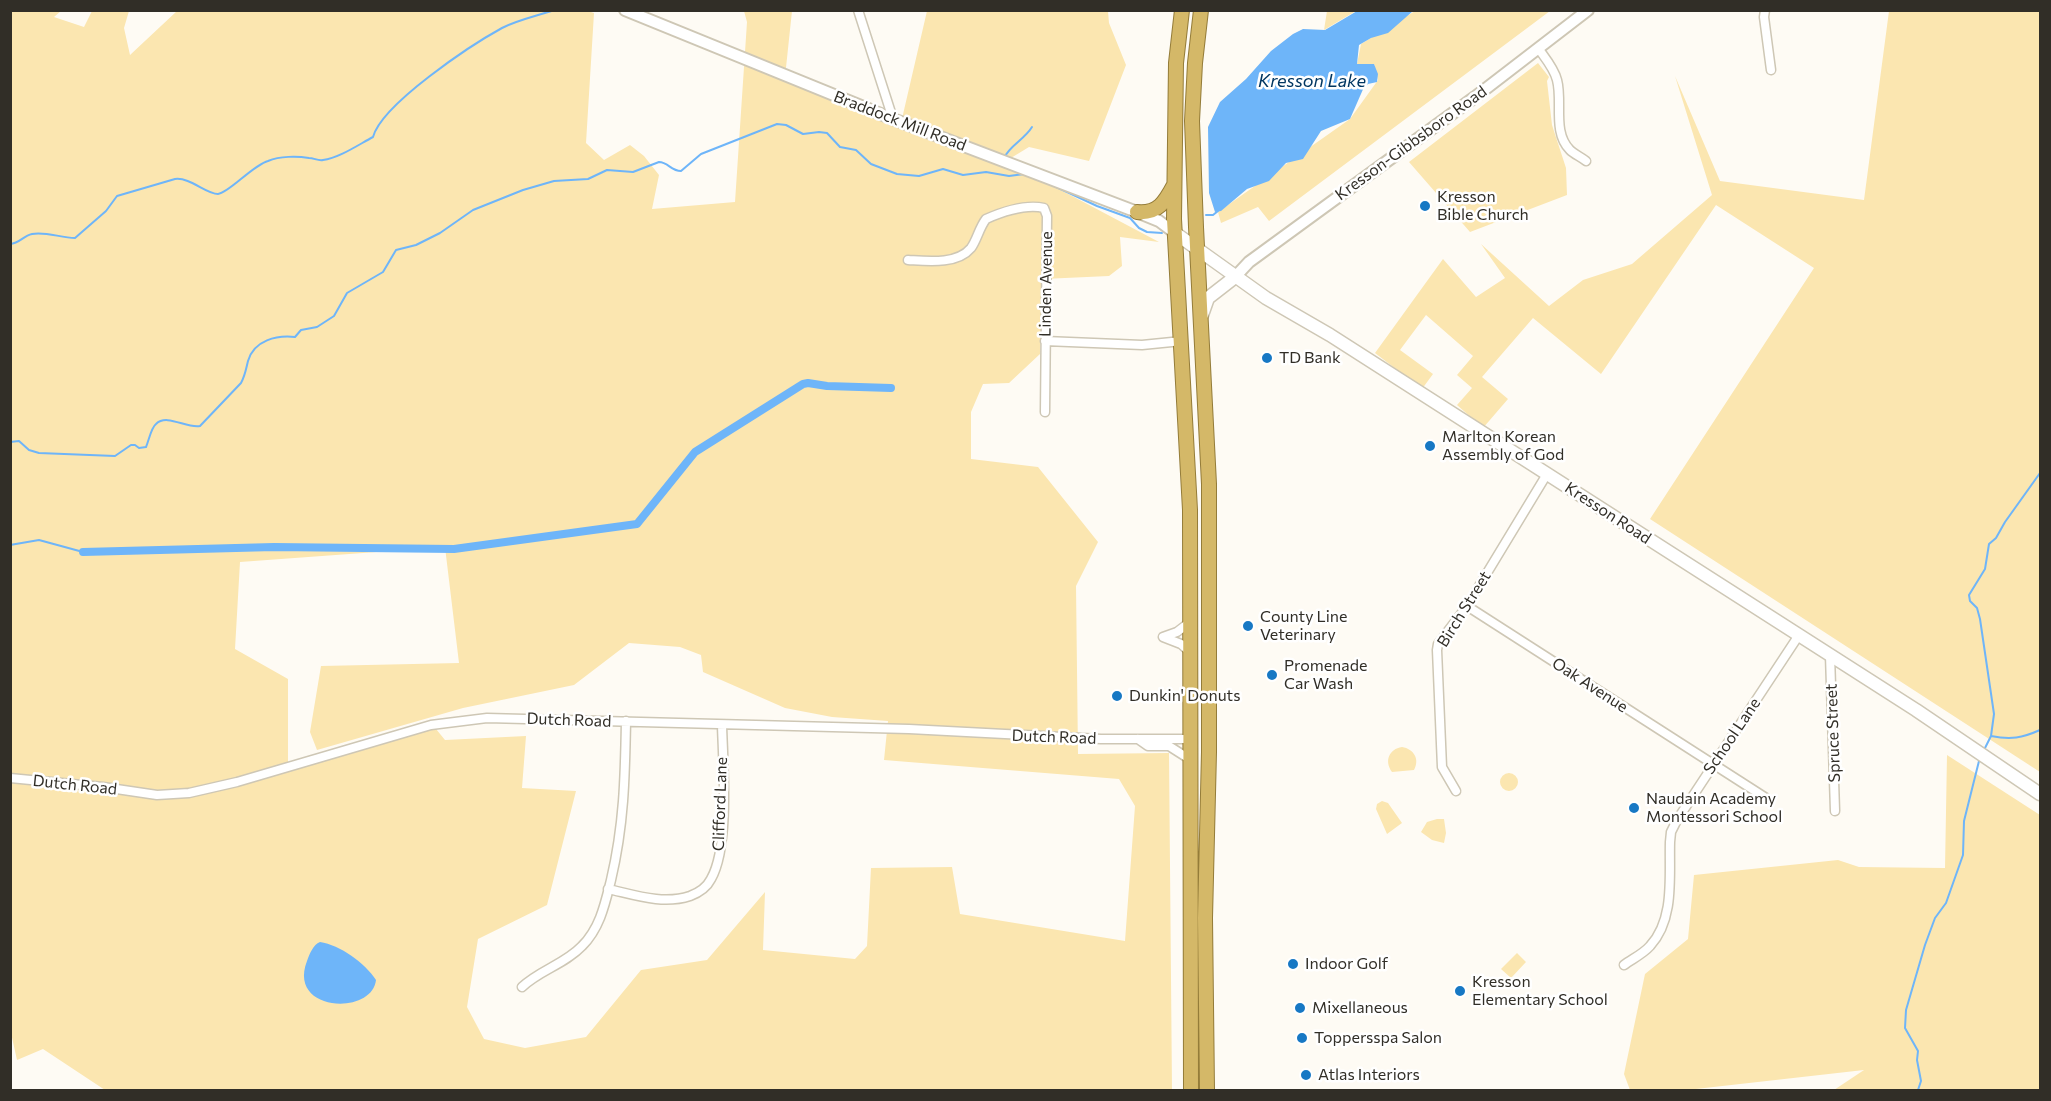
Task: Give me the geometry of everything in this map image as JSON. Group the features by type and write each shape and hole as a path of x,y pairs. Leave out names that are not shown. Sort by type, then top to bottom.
{"highway":[{"path":"1182,10 1176,63 1175,233 1190,510 1191,1090"},
{"path":"1201,10 1192,121 1209,484 1209,752 1205,963 1207,1090"},
{"path":"1137,212 1151,212 1160,207 1166,201 1176,180"},
{"path":"1191,739 1196,742 1200,750 1201,773 1207,783"}],"main road":[{"name":"Kresson Road","path":"1175,233 1266,298 1330,334 1830,655 2040,794"},
{"path":"1201,319 1208,298 1235,277"}],"street":[{"name":"Braddock Mill Road","path":"625,10 893,119 1137,212 1159,221 1175,233"},
{"path":"858,10 893,119"},
{"name":"Kresson-Gibbsboro Road","path":"1235,277 1249,262 1475,97 1588,10"},
{"path":"1766,10 1764,17 1771,70"},
{"path":"1538,48 1553,69 1557,79 1563,138 1569,149 1586,161"},
{"name":"Linden Avenue","path":"908,260 928,262 964,255 972,246 986,219 1016,210 1032,207 1044,208 1047,216 1046,412"},
{"path":"1045,341 1143,345 1182,341"},
{"name":"Birch Street","path":"1456,791 1442,767 1438,644 1467,606 1547,474"},
{"name":"Oak Avenue","path":"1467,606 1766,798"},
{"path":"1191,621 1177,632 1163,637 1181,644 1191,653"},
{"name":"School Lane","path":"1623,965 1644,952 1660,932 1666,918 1671,832 1677,820 1799,635"},
{"name":"Spruce Street","path":"1830,655 1835,811"},
{"name":"Dutch Road","path":"10,778 157,795 189,793 237,782 395,734 450,721 487,718 1191,739"},
{"path":"522,987 533,978 567,959 583,945 595,929 605,906 622,821 626,722"},
{"name":"Clifford Lane","path":"609,889 648,898 668,899 689,896 698,892 711,879 718,860 722,837 722,724"},
{"name":"Dutch Road","path":"1137,739 1148,746 1169,746 1191,760"}],"shaded area":[{"path":"1327,10 1356,11 1324,30"},
{"path":"11,11 61,11 54,17 84,27 92,11 129,11 124,28 130,55 177,11 588,11 594,13 586,143 604,160 630,145 644,156 659,175 652,209 735,202 747,22 744,11 792,11 785,77 901,123 927,11 1108,11 1109,23 1126,65 1089,161 1029,147 1006,161 1159,242 1120,237 1122,266 1109,276 1043,279 1040,354 1009,383 983,384 971,412 971,459 1038,467 1098,542 1076,586 1078,754 1169,753 1172,1090 105,1090 43,1049 17,1060 11,1033","holes":["445,547 459,663 321,666 310,732 317,750 463,708 574,685 629,643 680,647 701,655 703,672 785,708 832,717 888,721 884,760 1119,779 1135,806 1125,941 960,914 952,867 871,868 867,946 855,959 763,950 765,892 707,960 641,970 586,1037 525,1048 484,1039 467,1007 478,939 547,905 576,791 522,788 526,736 445,740 436,729 288,763 288,679 235,649 240,562"]},
{"path":"1415,11 1550,11 1269,221 1258,207 1221,223 1218,212 1350,119 1378,80 1374,64 1357,64 1361,44"},
{"path":"1889,11 2040,11 2040,772 1650,519 1814,268 1716,205 1601,374 1533,318 1482,377 1508,399 1483,428 1457,405 1472,388 1457,375 1473,356 1426,315 1400,350 1433,374 1422,389 1375,353 1443,259 1476,297 1505,278 1481,244 1549,306 1583,280 1632,264 1712,195 1675,76 1720,181 1864,200"},
{"path":"1538,63 1549,77 1547,81 1552,125 1566,168 1567,195 1470,232 1409,162"},
{"path":"1402,747 1413,752 1416,766 1414,770 1392,772 1388,764 1389,756 1394,750"},
{"path":"1947,755 2040,815 2040,1090 1834,1090 1864,1070 1687,1090 1630,1090 1624,1074 1645,974 1688,939 1694,875 1838,860 1859,867 1945,868"},
{"path":"1509,773 1515,776 1518,782 1515,788 1509,791 1503,788 1500,782 1503,776"},
{"path":"1382,801 1388,803 1402,823 1387,834 1376,809 1377,804"},
{"path":"1444,819 1446,833 1444,843 1432,840 1421,832 1427,822"},
{"path":"1517,953 1526,962 1511,978 1501,969"}],"water":[{"name":"Kresson Lake","path":"1357,11 1413,11 1388,33 1371,38 1359,45 1357,64 1374,64 1378,74 1377,82 1364,87 1350,119 1321,131 1303,159 1286,163 1269,181 1247,189 1221,211 1215,212 1209,193 1208,127 1220,102 1246,79 1271,51 1293,34 1303,29 1325,30"},
{"path":"320,942 344,951 365,967 376,980 371,992 361,999 347,1003 332,1003 319,999 309,991 304,978 307,961 314,947"}],"waterway":[{"path":"10,244 37,233 75,238 106,211 117,196 175,179 186,180 218,194 273,159 294,157 321,160 342,154 373,137 393,108 450,61 508,25 554,10"},
{"path":"10,442 19,441 29,450 39,453 115,456 131,445 139,448 146,447 153,428 161,421 200,426 241,383 255,348 274,338 295,337 301,330 317,327 334,316 347,293 383,272 396,250 416,245 440,233 473,210 523,190 554,181 588,179 607,170 633,172 659,162 681,171 701,154 777,124 786,125 803,134 827,133 840,147 856,150 871,164 897,174 919,176 943,169 963,175 986,172 1009,176 1024,174"},
{"path":"1004,158 1032,127"},
{"path":"1052,185 1097,206 1130,218 1139,228 1147,232 1162,233"},
{"path":"1206,215 1213,215 1218,211"},
{"path":"83,552 274,547 454,549 637,524 695,452 803,384 891,388"},
{"path":"1984,750 1991,736 1994,714 1980,619 1977,608 1970,601 1969,595 1985,569 1989,544 1996,538 2040,473"},
{"path":"10,545 39,540 83,552"},
{"path":"1991,736 2016,738 2040,730"},
{"path":"1918,1090 1921,1081 1917,1060 1918,1051 1905,1028 1906,1010 1925,945 1935,918 1946,903 1963,855 1964,821 1980,757"}],"place":[{"name":"Kresson Bible Church","path":"1425,206"},
{"name":"TD Bank","path":"1267,358"},
{"name":"Marlton Korean Assembly of God","path":"1430,446"},
{"name":"County Line Veterinary","path":"1248,626"},
{"name":"Promenade Car Wash","path":"1272,675"},
{"name":"Dunkin' Donuts","path":"1117,696"},
{"name":"Naudain Academy Montessori School","path":"1634,808"},
{"name":"Indoor Golf","path":"1293,964"},
{"name":"Kresson Elementary School","path":"1460,991"},
{"name":"Mixellaneous","path":"1300,1008"},
{"name":"Toppersspa Salon","path":"1302,1038"},
{"name":"Atlas Interiors","path":"1306,1075"}]}
